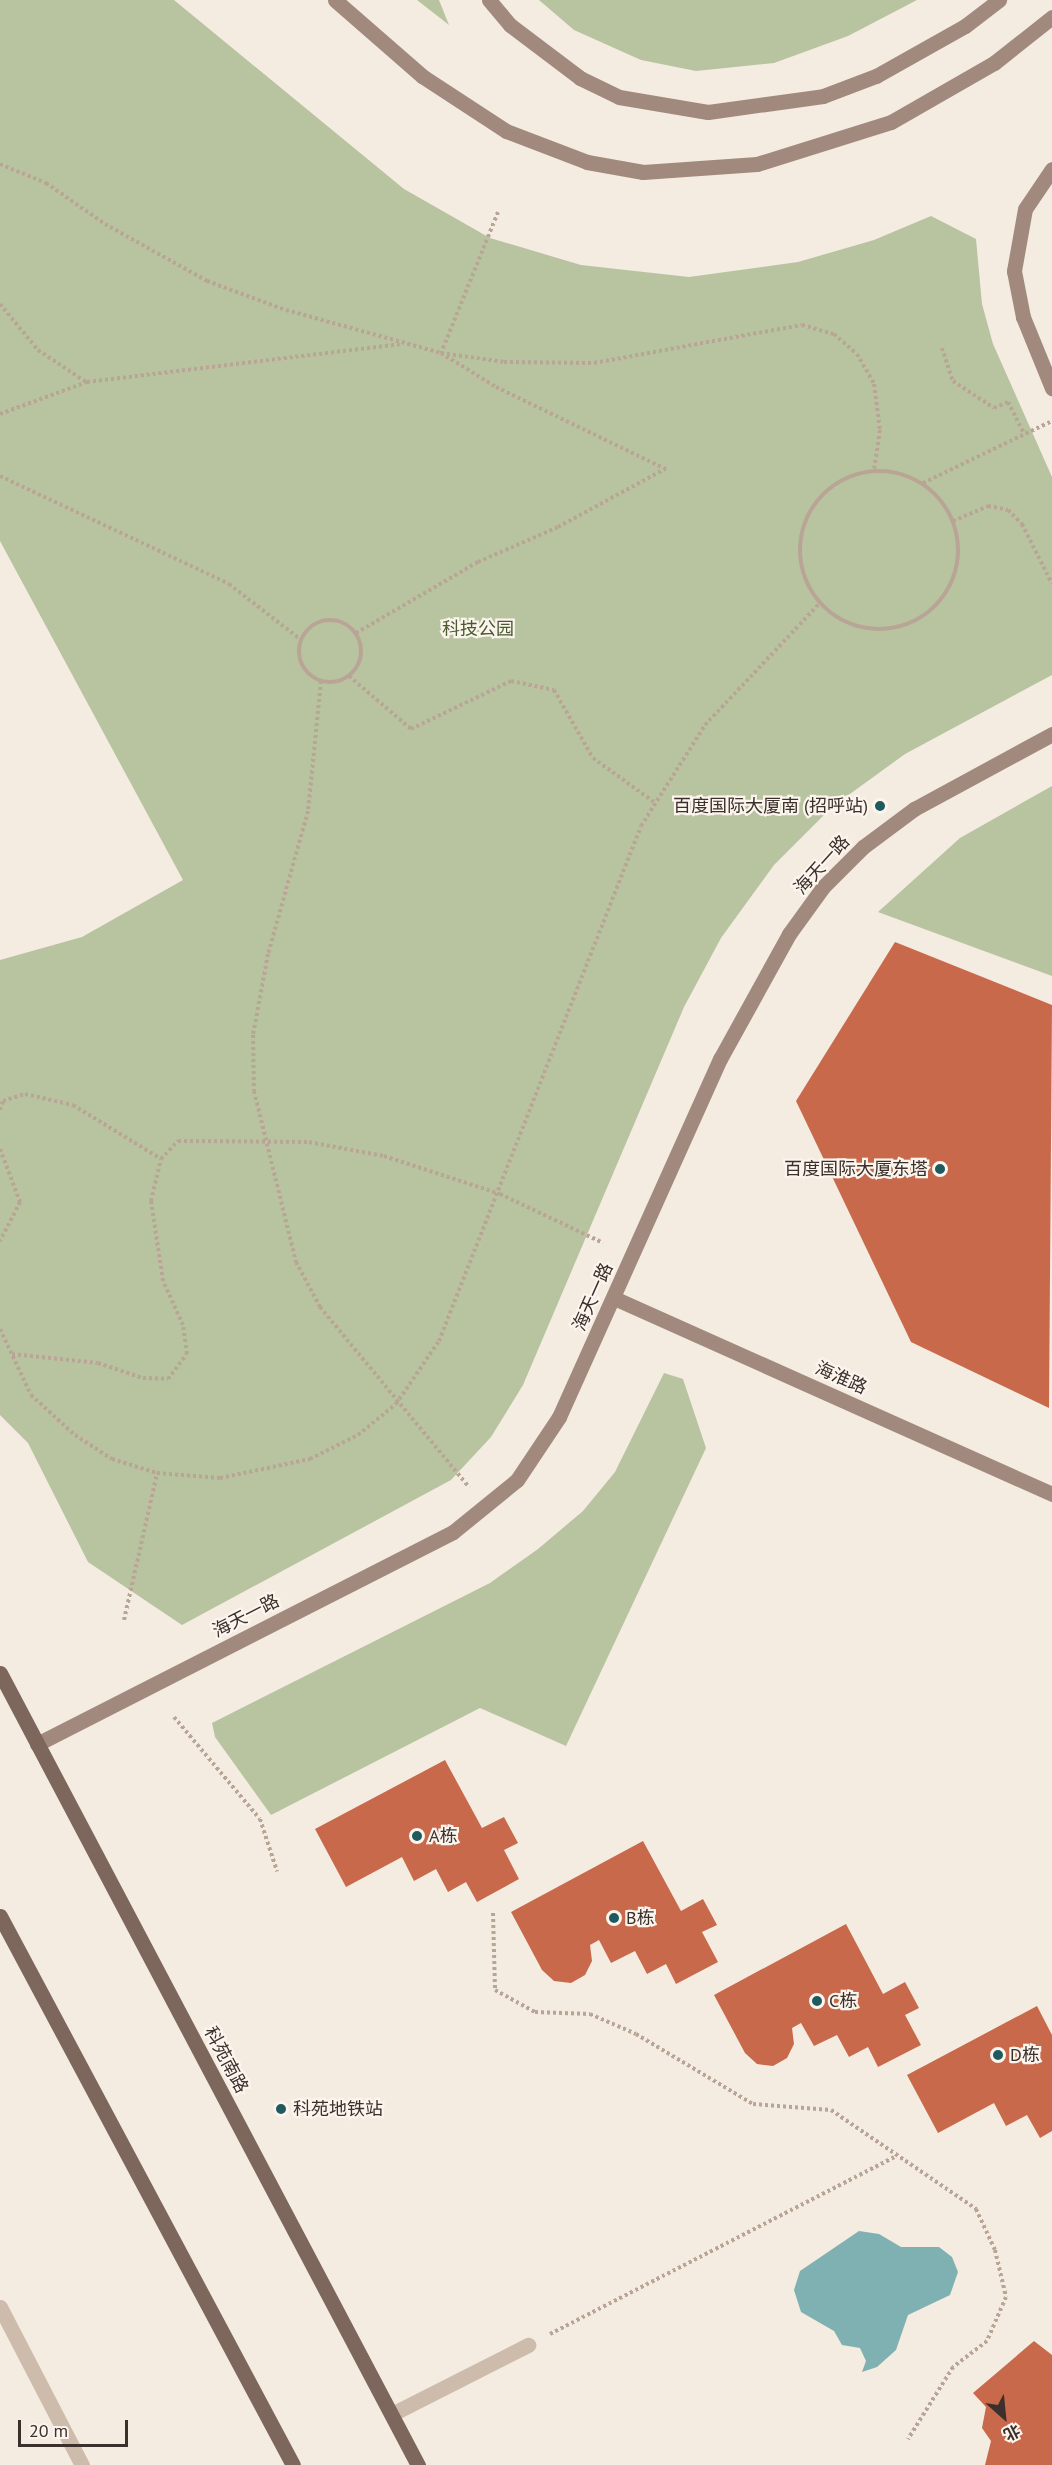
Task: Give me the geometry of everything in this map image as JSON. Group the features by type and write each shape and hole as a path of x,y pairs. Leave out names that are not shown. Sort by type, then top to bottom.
{"main road":[{"name":"科苑南路","path":"0,1673 418,2465"},
{"path":"0,1916 293,2465"}],"street":[{"path":"335,0 467,107 541,148 587,162 643,172 757,164 891,122 994,63 1052,17"},
{"path":"489,0 510,25 580,78 619,97 662,108 759,109 823,96 876,76 965,26 999,0"},
{"path":"1052,169 1024,209 1014,271 1023,317 1052,388"},
{"name":"海天一路","path":"37,1744 414,1553 487,1508 539,1452 614,1298 755,986 823,887 863,847 914,809 1052,734"},
{"name":"海淮路","path":"614,1298 1052,1494"},
{"path":"0,2307 82,2465"},
{"path":"392,2414 528,2345"}],"path":[{"path":"0,164 46,183 105,224 207,280 441,353 504,362 594,363 802,325 834,334 857,354 874,384 880,430 874,470"},
{"path":"441,353 498,212"},
{"path":"0,304 38,350 87,382"},
{"path":"0,414 87,382 404,343"},
{"path":"942,348 953,381 994,408 1008,402 1024,434"},
{"path":"356,633 478,562 558,527 666,469 496,387 441,353"},
{"path":"923,483 1052,421"},
{"path":"874,470 923,483 953,521 956,569 946,592 924,615 886,629 861,628 819,603 800,557 807,516 827,489 874,470"},
{"path":"0,476 228,584 300,639 302,665 321,681"},
{"path":"953,521 988,506 1008,510 1022,524 1052,584"},
{"path":"0,1329 31,1395 75,1436 112,1459 157,1473 220,1478 310,1459 358,1435 396,1404 439,1341 500,1194 654,802 705,725 819,603"},
{"path":"300,639 322,620 341,621 356,633 362,651 349,676"},
{"path":"349,676 411,729 511,681 554,690 593,758 654,802"},
{"path":"321,681 349,676"},
{"path":"321,681 308,811 268,954 253,1035 254,1091 296,1262 320,1307 396,1404 469,1487"},
{"path":"0,1110 3,1101 25,1094 73,1105 161,1159"},
{"path":"12,1353 98,1363 143,1378 168,1379 187,1354 183,1324 163,1281 151,1201 161,1159 178,1141 309,1142 384,1156 500,1194 603,1243"},
{"path":"0,1149 20,1202 0,1241"},
{"path":"124,1620 157,1473"},
{"path":"174,1717 260,1819 277,1871"},
{"path":"493,1913 495,1990 535,2012 590,2014 636,2034 753,2104 831,2110 894,2157 976,2209 995,2250 1006,2297 987,2341 953,2367 908,2439"},
{"path":"528,2345 894,2157"}],"green space":[{"name":"科技公园","path":"0,0 174,0 404,189 490,238 581,265 689,277 798,262 874,240 931,216 976,239 982,304 993,344 1052,477 1052,675 905,754 832,807 774,865 721,938 684,1007 523,1385 491,1437 451,1480 182,1625 88,1562 28,1443 0,1415 0,960 82,937 183,880 0,541"},
{"path":"417,0 439,0 449,25"},
{"path":"539,0 917,0 848,36 774,63 696,71 641,60 574,30"},
{"path":"1052,786 1052,976 878,912 960,838"},
{"path":"664,1373 683,1379 706,1448 566,1746 480,1708 271,1815 215,1737 212,1723 490,1583 538,1549 583,1511 615,1472"}],"water":[{"path":"859,2231 879,2234 901,2247 939,2247 952,2257 958,2272 950,2295 908,2315 896,2350 877,2367 862,2372 866,2361 860,2348 842,2345 834,2331 801,2312 794,2290 800,2271"}],"building":[{"name":"百度国际大厦东塔","path":"895,942 1052,1005 1049,1408 911,1342 796,1101"},
{"name":"A栋","path":"445,1760 482,1828 504,1817 518,1843 504,1850 519,1879 477,1902 466,1882 448,1892 436,1869 414,1881 402,1857 346,1887 315,1829"},
{"name":"B栋","path":"643,1841 681,1911 703,1899 717,1925 702,1932 718,1962 676,1984 666,1964 647,1974 635,1951 611,1963 599,1940 590,1945 592,1961 585,1975 571,1983 554,1981 542,1970 511,1912"},
{"name":"C栋","path":"846,1924 883,1994 905,1982 919,2008 905,2015 921,2045 878,2067 868,2047 849,2057 837,2035 814,2046 801,2023 792,2028 794,2044 787,2058 773,2066 757,2064 745,2053 714,1995"},
{"name":"D栋","path":"1037,2006 1052,2035 1052,2131 1040,2138 1027,2115 1006,2126 994,2103 938,2133 907,2075"},
{"path":"1034,2341 1052,2355 1052,2465 985,2465 991,2441 982,2428 986,2407 973,2393"}],"place":[{"name":"百度国际大厦南 (招呼站)","path":"880,806"},
{"name":"百度国际大厦东塔","path":"940,1169"},
{"name":"A栋","path":"417,1836"},
{"name":"B栋","path":"614,1918"},
{"name":"C栋","path":"817,2001"},
{"name":"D栋","path":"998,2055"},
{"name":"科苑地铁站","path":"281,2109"}]}
